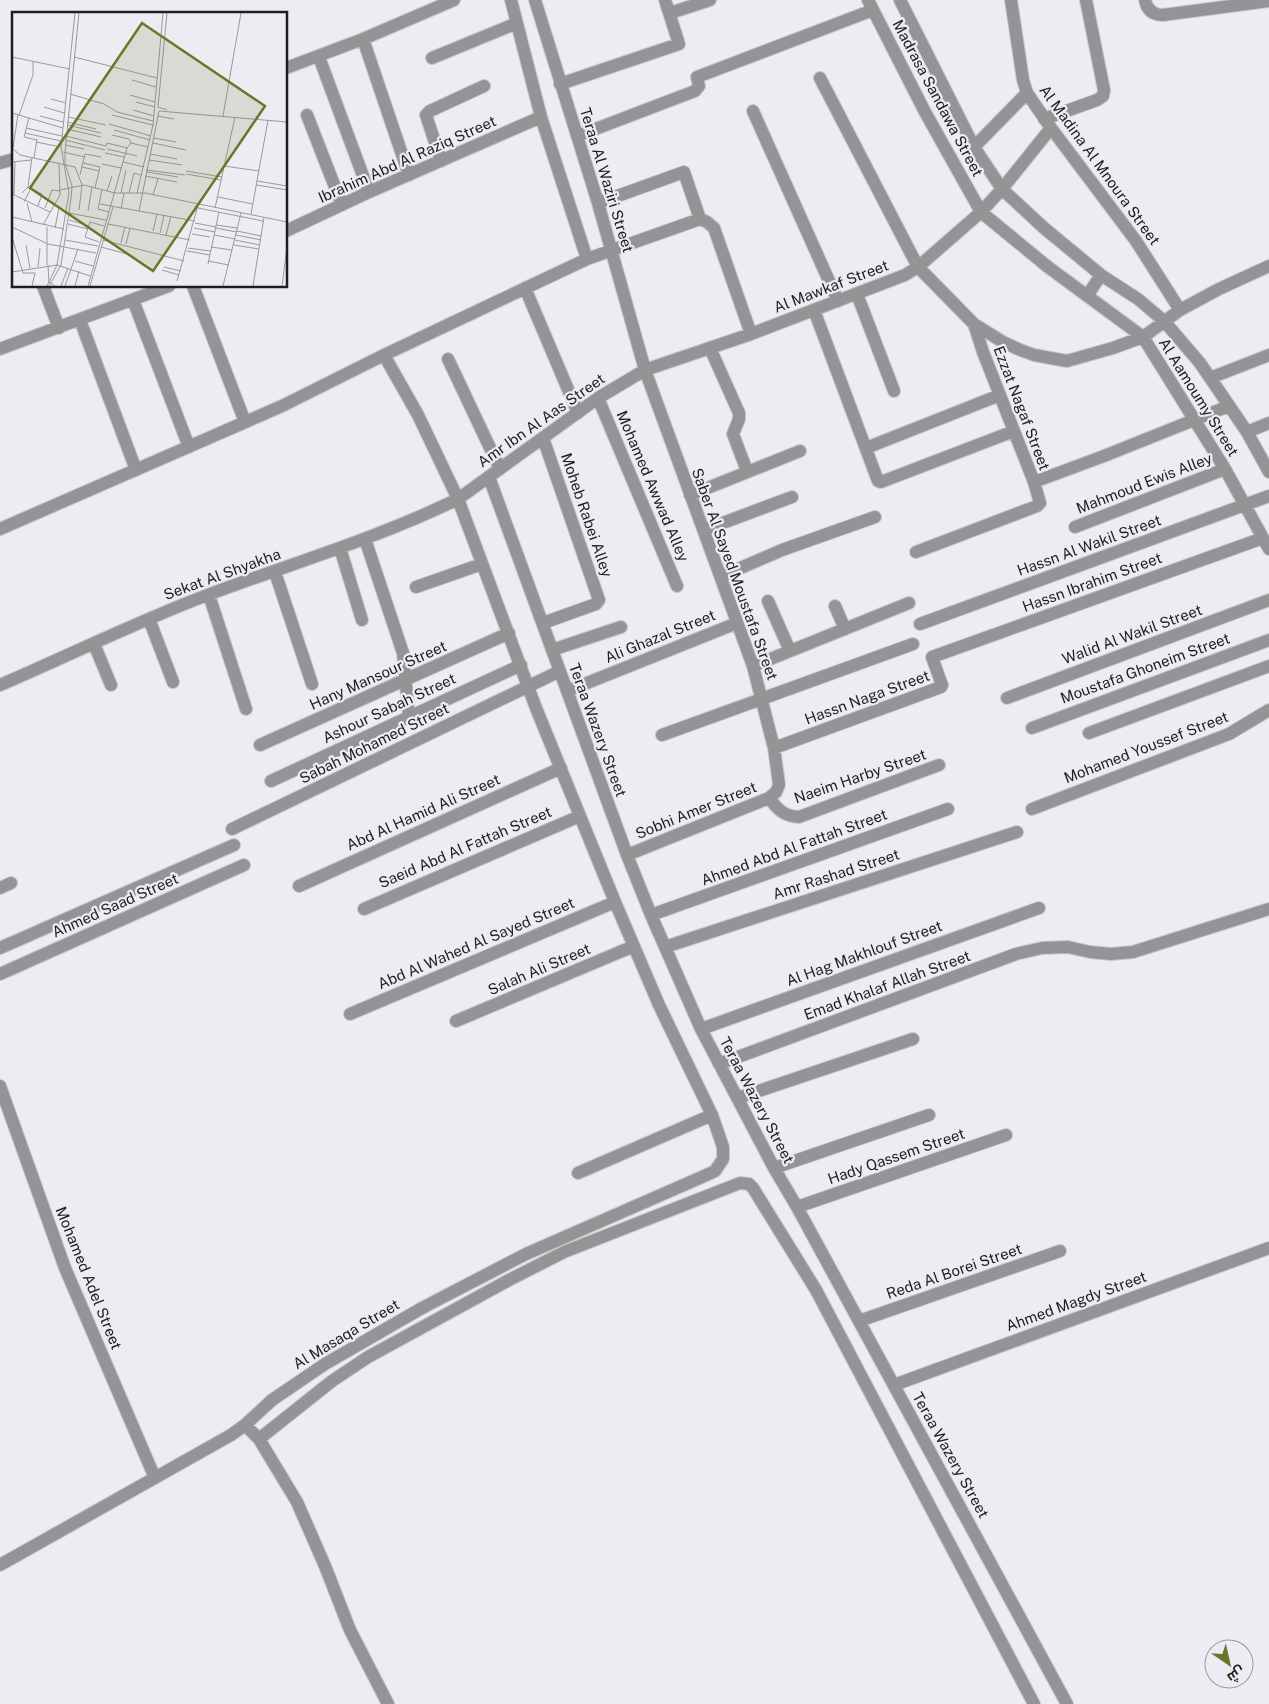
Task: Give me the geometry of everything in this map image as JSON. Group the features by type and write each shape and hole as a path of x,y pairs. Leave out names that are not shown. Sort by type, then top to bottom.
{"street":[{"path":"288,67 319,57 454,0"},
{"path":"511,0 541,117 587,259"},
{"name":"Teraa Al Waziri Street","path":"535,0 598,203 645,370"},
{"path":"560,84 680,44 665,0"},
{"path":"670,13 710,0"},
{"name":"Madrasa Sandawa Street","path":"900,0 974,147 1002,189"},
{"name":"Al Madina Al Mnoura Street","path":"1011,0 1023,80 1027,93 1047,124 1136,241 1180,310"},
{"path":"1047,124 1103,96 1104,90 1086,0"},
{"path":"1145,0 1152,13 1163,15 1266,1"},
{"path":"577,136 695,91 699,86 697,78 870,5"},
{"name":"Madrasa Sandawa Street","path":"870,5 925,112 981,212"},
{"path":"432,58 517,23"},
{"path":"363,39 409,175"},
{"path":"319,57 370,192"},
{"path":"820,78 918,266 974,324 1018,349 1034,355 1067,361 1112,348 1143,337 1180,310 1219,289 1269,266"},
{"path":"441,161 426,114 484,86"},
{"path":"974,147 1027,93"},
{"path":"753,111 838,301"},
{"path":"307,115 342,206"},
{"name":"Ibrahim Abd Al Raziq Street","path":"288,231 370,192 541,117"},
{"name":"Al Mawkaf Street","path":"645,370 751,334 905,275 981,212 1002,189 1047,124"},
{"path":"598,203 684,172 700,219"},
{"name":"Al Aamoumy Street","path":"1002,189 1044,228 1101,275 1138,299 1164,321 1210,378 1247,432 1269,472"},
{"name":"Al Aamoumy Street","path":"981,212 1048,267 1143,337 1225,469 1266,543"},
{"path":"0,529 245,422 587,259 700,219 714,228 721,253 751,334"},
{"path":"1087,296 1101,275"},
{"path":"44,288 59,328"},
{"path":"0,349 164,288"},
{"path":"194,288 245,422"},
{"path":"525,288 578,413"},
{"path":"857,294 894,391"},
{"path":"133,300 189,447"},
{"path":"814,310 878,481 881,482 1014,431"},
{"path":"80,320 136,470"},
{"name":"Ezzat Nagaf Street","path":"916,552 1037,506 1040,503 1034,482 983,352 974,324"},
{"path":"710,348 739,413 739,419 733,434 747,472"},
{"path":"384,355 418,415 458,499 536,708 615,902 659,1004 712,1114 578,1173"},
{"path":"1210,378 1269,355"},
{"name":"Teraa Wazery Street","path":"448,359 494,473 552,650 627,855 701,1029 774,1168 1067,1704"},
{"name":"Amr Ibn Al Aas Street","path":"458,499 598,398 645,370"},
{"name":"Saber Al Sayed Moustafa Street","path":"645,370 690,495 722,576 753,666 774,748 779,785 772,795"},
{"path":"866,448 1000,395"},
{"name":"Mohamed Awwad Alley","path":"598,398 678,586"},
{"path":"1034,482 1229,406"},
{"path":"1247,432 1269,423"},
{"name":"Moheb Rabei Alley","path":"543,438 600,600 599,603 543,623"},
{"path":"690,495 800,451"},
{"name":"Mahmoud Ewis Alley","path":"1076,527 1225,469"},
{"name":"Hassn Al Wakil Street","path":"920,624 1269,496"},
{"path":"704,530 792,497"},
{"name":"Sekat Al Shyakha","path":"0,685 149,619 209,595 365,539 458,499"},
{"path":"722,576 782,550 875,517"},
{"path":"365,539 403,653 409,717"},
{"name":"Hassn Ibrahim Street","path":"932,657 1266,543"},
{"path":"340,548 362,620"},
{"path":"416,587 482,564"},
{"path":"275,572 312,684"},
{"path":"209,595 246,710"},
{"name":"Walid Al Wakil Street","path":"1007,698 1269,600"},
{"path":"768,601 790,651"},
{"path":"753,666 909,603"},
{"path":"835,606 844,629"},
{"path":"149,619 172,682"},
{"name":"Ali Ghazal Street","path":"567,691 737,623"},
{"path":"552,650 621,628"},
{"name":"Hany Mansour Street","path":"260,745 509,633"},
{"name":"Moustafa Ghoneim Street","path":"1032,728 1269,640"},
{"path":"94,644 111,685"},
{"path":"662,735 913,644"},
{"name":"Hassn Naga Street","path":"774,748 941,687 942,685 932,657"},
{"name":"Ashour Sabah Street","path":"271,781 521,665"},
{"path":"1089,733 1269,666"},
{"name":"Sabah Mohamed Street","path":"232,830 560,671"},
{"name":"Mohamed Youssef Street","path":"1032,809 1229,734 1269,710"},
{"name":"Naeim Harby Street","path":"772,795 779,811 789,816 799,817 939,765"},
{"name":"Abd Al Hamid Ali Street","path":"299,886 561,768"},
{"name":"Sobhi Amer Street","path":"627,855 772,795"},
{"name":"Ahmed Abd Al Fattah Street","path":"651,915 948,809"},
{"name":"Saeid Abd Al Fattah Street","path":"364,909 580,816"},
{"name":"Amr Rashad Street","path":"665,947 1016,832"},
{"path":"0,948 234,844"},
{"name":"Ahmed Saad Street","path":"0,974 244,865"},
{"name":"Abd Al Wahed Al Sayed Street","path":"350,1014 615,902"},
{"name":"Al Hag Makhlouf Street","path":"701,1029 1039,908"},
{"name":"Emad Khalaf Allah Street","path":"719,1064 1016,954 1042,948 1068,947 1111,954 1133,952 1269,909"},
{"name":"Salah Ali Street","path":"456,1021 634,946"},
{"path":"738,1098 913,1039"},
{"name":"Mohamed Adel Street","path":"0,1086 65,1268 155,1478"},
{"name":"Al Masaqa Street","path":"0,1565 245,1425 272,1400 324,1364 422,1308 526,1254 715,1171 723,1160 723,1148 712,1114"},
{"path":"774,1168 929,1115"},
{"name":"Hady Qassem Street","path":"797,1207 1006,1136"},
{"name":"Al Masaqa Street","path":"259,1439 332,1381 368,1357 510,1280 564,1252 740,1183 749,1184 816,1290 1034,1704"},
{"name":"Ahmed Magdy Street","path":"894,1385 1269,1248"},
{"name":"Reda Al Borei Street","path":"859,1321 1060,1251"},
{"path":"245,1425 259,1439 297,1502 350,1630 388,1704"}]}
